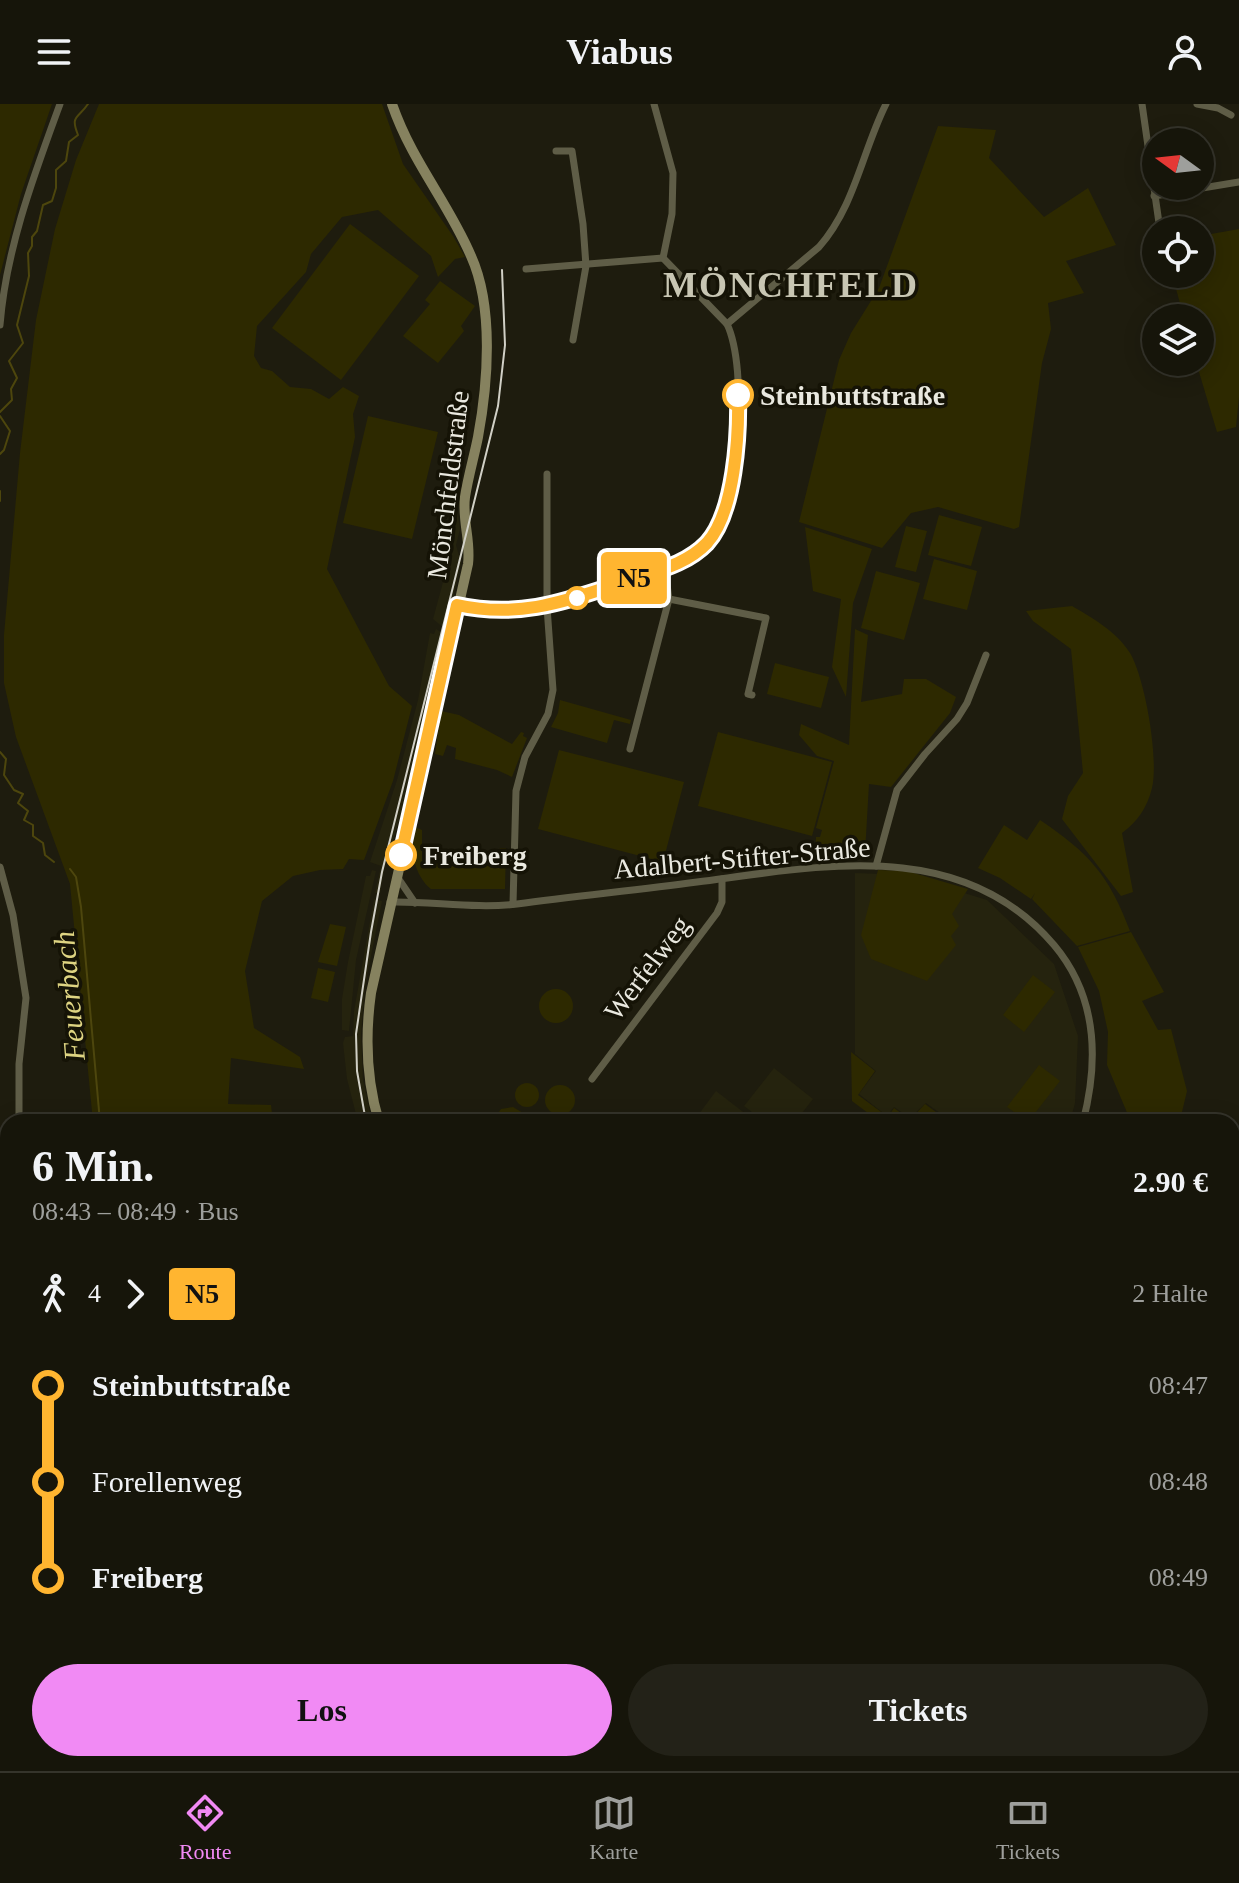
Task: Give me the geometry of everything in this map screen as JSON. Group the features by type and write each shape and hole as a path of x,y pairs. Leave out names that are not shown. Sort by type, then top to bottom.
{"main road":[{"name":"Mönchfeldstraße","path":"377,1114 368,1070 367,1030 371,993 470,549 465,500 484,397 485,309 471,255 409,147 392,104"}],"street":[{"path":"0,325 5,279 16,234 60,104"},
{"path":"654,104 673,173 672,214 663,258"},
{"path":"727,324 819,247 831,233 849,200 886,104"},
{"path":"1142,104 1145,128"},
{"path":"1197,104 1218,108 1231,115"},
{"path":"556,151 572,151 583,224 586,266 573,340"},
{"path":"1214,186 1239,182"},
{"path":"457,605 480,610 547,607 665,570 707,543 722,518 729,492 739,417 732,335 727,324 663,258"},
{"path":"526,269 663,258"},
{"path":"513,904 519,774 548,714 553,690 547,607 547,474"},
{"path":"630,749 669,599 665,570"},
{"path":"669,599 766,618 748,694 752,695"},
{"path":"876,866 897,790 957,719 967,703 986,655"},
{"name":"Adalbert-Stifter-Straße","path":"390,902 513,904 866,865 908,867 990,891 1017,907 1063,955 1084,998 1092,1033 1094,1066 1085,1114"},
{"path":"0,867 13,915 26,1007 19,1064 19,1114"},
{"path":"396,874 415,903"},
{"name":"Werfelweg","path":"592,1079 717,913 722,902 722,879"}],"shaded area":[{"path":"0,104 52,104 21,194 0,275"},
{"path":"99,104 382,104 403,164 465,257 455,259 438,277 431,256 378,210 342,217 311,254 306,272 257,326 254,356 261,368 272,371 290,387 311,389 329,399 343,387 359,396 353,414 355,437 327,569 389,686 412,706 393,781 364,860 349,859 343,869 293,876 262,901 245,971 254,1028 300,1057 304,1069 231,1058 228,1104 271,1105 272,1114 92,1114 70,884 16,737 4,683 4,635 20,453 36,320 55,229 76,160"},
{"path":"938,126 996,130 989,158 1044,217 1088,188 1116,245 1066,261 1084,293 1048,303 1051,329 1042,363 1019,527 1014,529 938,507 911,513 882,548 799,522 839,360 851,333 879,288"},
{"path":"350,224 419,276 341,380 272,328"},
{"path":"1239,229 1239,397 1236,427 1217,432 1200,376 1214,376 1214,304 1180,304 1176,288 1214,288 1214,233"},
{"path":"440,281 475,306 461,326 464,331 438,363 403,336 430,304 425,300"},
{"path":"368,416 438,432 412,539 343,523"},
{"path":"462,472 457,507 460,529 456,545 461,563 444,628 433,619 455,538 455,502"},
{"path":"939,515 982,527 971,566 928,555"},
{"path":"906,526 927,531 916,572 895,567"},
{"path":"805,527 872,549 853,603 846,697 832,667 841,599 813,591"},
{"path":"934,559 977,571 967,610 923,599"},
{"path":"876,571 920,583 904,640 861,628"},
{"path":"1072,606 1111,632 1130,653 1141,681 1149,719 1154,758 1152,788 1141,814 1122,833 1133,892 1121,896 1062,819 1068,796 1083,773 1071,649 1033,621 1026,611"},
{"path":"436,629 445,635 409,792 386,861 380,893 375,893 381,866 370,862 397,780 418,700 430,633 434,634"},
{"path":"855,629 868,635 861,702 902,694 904,679 926,679 956,697 950,713 891,787 869,784 865,853 815,856 816,837 820,837 822,830 816,828 834,761 817,756 799,735 801,724 849,745"},
{"path":"775,663 829,677 821,708 767,694"},
{"path":"560,700 631,720 630,724 614,720 607,743 551,727"},
{"path":"441,711 459,715 512,744 521,732 524,733 523,736 527,738 512,777 455,759 456,748 447,745 443,756 435,754"},
{"path":"718,732 832,762 812,836 698,806"},
{"path":"559,750 684,782 663,862 538,829"},
{"path":"1040,820 1072,843 1096,867 1114,895 1130,931 1077,946 1032,899 1035,893 1031,899 1000,878 978,868 1004,825 1027,840"},
{"path":"415,827 422,830 422,860 445,865 448,860 470,863 473,858 493,863 500,848 506,848 505,889 431,889 425,884 414,860 412,843"},
{"path":"372,870 376,871 356,960 349,1031 342,1030 342,999 348,962 366,876 370,876"},
{"path":"878,870 907,871 968,889 952,914 959,926 951,936 956,945 927,981 871,959 861,935"},
{"path":"855,873 906,875 987,900 1054,964 1078,1036 1075,1103 1072,1114 941,1114 926,1103 914,1114 904,1114 894,1107 889,1114 884,1114 859,1094 876,1071 855,1054"},
{"path":"374,899 382,901 365,986 361,1034 363,1080 370,1114 356,1114 347,1079 343,1043 345,1037 353,1036 354,1011"},
{"path":"330,924 346,927 337,966 318,962"},
{"path":"1131,932 1164,992 1142,1001 1158,1030 1171,1029 1187,1091 1182,1112 1128,1114 1107,1065 1108,1032 1099,991 1078,947"},
{"path":"318,968 335,972 328,1002 311,998"},
{"path":"1033,975 1055,992 1024,1032 1003,1015"},
{"path":"556,989 568,994 573,1006 568,1018 556,1023 544,1018 539,1006 544,994"},
{"path":"851,1052 875,1071 858,1095 884,1114 869,1114 852,1101"},
{"path":"1039,1065 1060,1081 1034,1114 1017,1114 1007,1107"},
{"path":"774,1068 813,1099 801,1114 754,1114 744,1106"},
{"path":"527,1083 538,1090 539,1095 532,1106 527,1107 516,1100 515,1095 522,1084"},
{"path":"554,1086 566,1086 574,1094 574,1106 566,1114 554,1114 546,1106 546,1094"},
{"path":"716,1091 746,1114 699,1114"},
{"path":"925,1104 939,1114 916,1114"},
{"path":"513,1107 524,1114 498,1114 501,1109"}],"waterway":[{"name":"Feuerbach","path":"0,412 12,400 11,389 17,378 9,361 23,343 17,325 29,276 28,253 32,237 37,231 43,205 52,201 56,170 66,161 69,142 78,135 75,120 88,104"},
{"name":"Feuerbach","path":"0,416 10,431 0,454"},
{"name":"Feuerbach","path":"0,491 0,501"},
{"name":"Feuerbach","path":"0,752 6,759 4,775 14,790 23,794 18,803 28,811 24,820 33,825 33,836 43,843 45,855 54,862"},
{"name":"Feuerbach","path":"70,869 76,877 81,907 99,1114"}],"tram line":[{"path":"365,1114 357,1071 356,1034 371,932 382,872 498,406 505,345 502,270"}],"bus line":[{"name":"N5","path":"401,855 457,605 480,610 547,607 665,570 707,543 722,518 729,492 739,417 738,395"}],"place":[{"name":"Steinbuttstraße","path":"738,395"},
{"name":"Freiberg","path":"401,855"}],"district":[{"name":"MÖNCHFELD","path":"791,285"}]}
